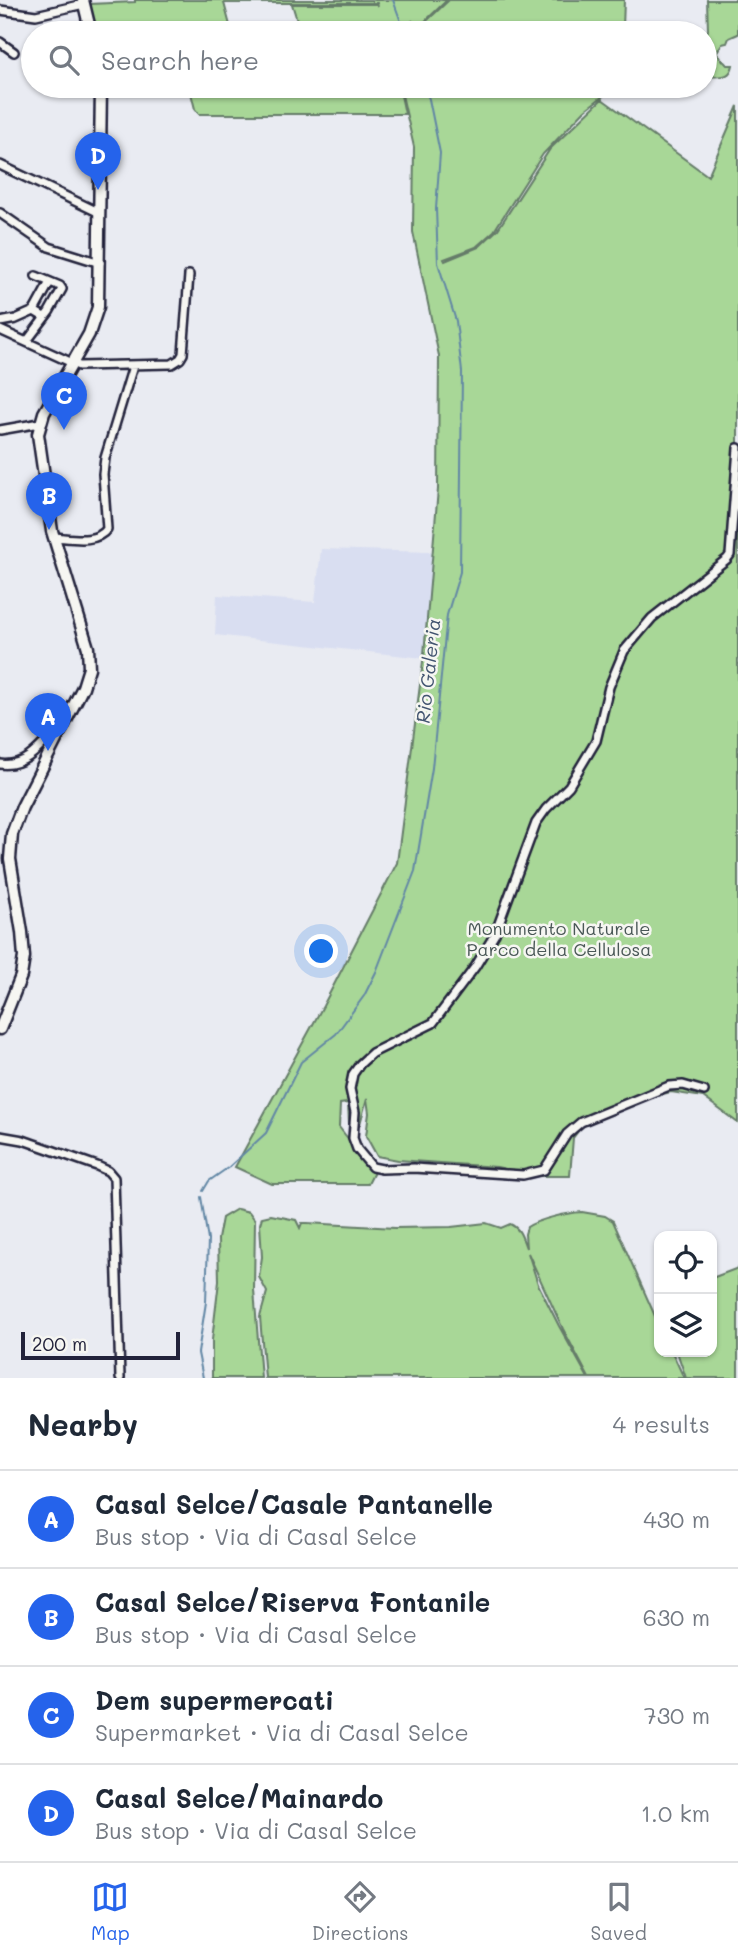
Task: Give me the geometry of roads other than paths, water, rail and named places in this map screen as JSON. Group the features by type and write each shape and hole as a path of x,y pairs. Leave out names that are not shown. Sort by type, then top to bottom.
{"main road":[{"path":"83,2 88,21"},
{"path":"0,1029 20,976 24,957 11,865 12,834 86,678 88,653 54,537 38,444 40,422 89,334 97,312 100,263 100,98"}],"street":[{"path":"0,10 36,15 83,2"},
{"path":"0,42 14,52"},
{"path":"0,165 100,213"},
{"path":"0,213 49,247 100,263"},
{"path":"0,330 81,367 167,366 181,358 189,275"},
{"path":"27,341 62,289 36,276"},
{"path":"0,322 34,311 50,282"},
{"path":"34,311 44,317"},
{"path":"54,537 92,538 100,536 106,530 108,523 103,474 105,458 133,366"},
{"path":"0,430 40,422"},
{"path":"705,1091 683,1085 669,1086 589,1118 567,1134 544,1170 523,1175 372,1167 353,1140 355,1112 350,1086 353,1074 368,1056 433,1023 475,967 495,934 536,823 569,786 596,741 610,687 624,651 652,618 730,555 738,448"},
{"path":"0,764 10,765 25,760 68,718"},
{"path":"0,1136 30,1143 97,1166 108,1171 114,1178 120,1378"}],"waterway":[{"name":"Rio Galeria","path":"393,0 401,21"},
{"name":"Rio Galeria","path":"203,1191 209,1181 229,1167 266,1133 301,1062 336,1034 364,996 415,871 432,768 447,615 460,572 462,372 456,321 438,263 436,209 440,153 429,98"},
{"name":"Rio Galeria","path":"201,1197 208,1240 206,1302 198,1353 203,1378"}],"place":[{"name":"Casal Selce/Mainardo","path":"98,190"},
{"name":"Dem supermercati","path":"64,430"},
{"name":"Casal Selce/Riserva Fontanile","path":"49,530"},
{"name":"Casal Selce/Casale Pantanelle","path":"48,751"}],"park label":[{"name":"Monumento Naturale Parco della Cellulosa","path":"559,939"}]}
